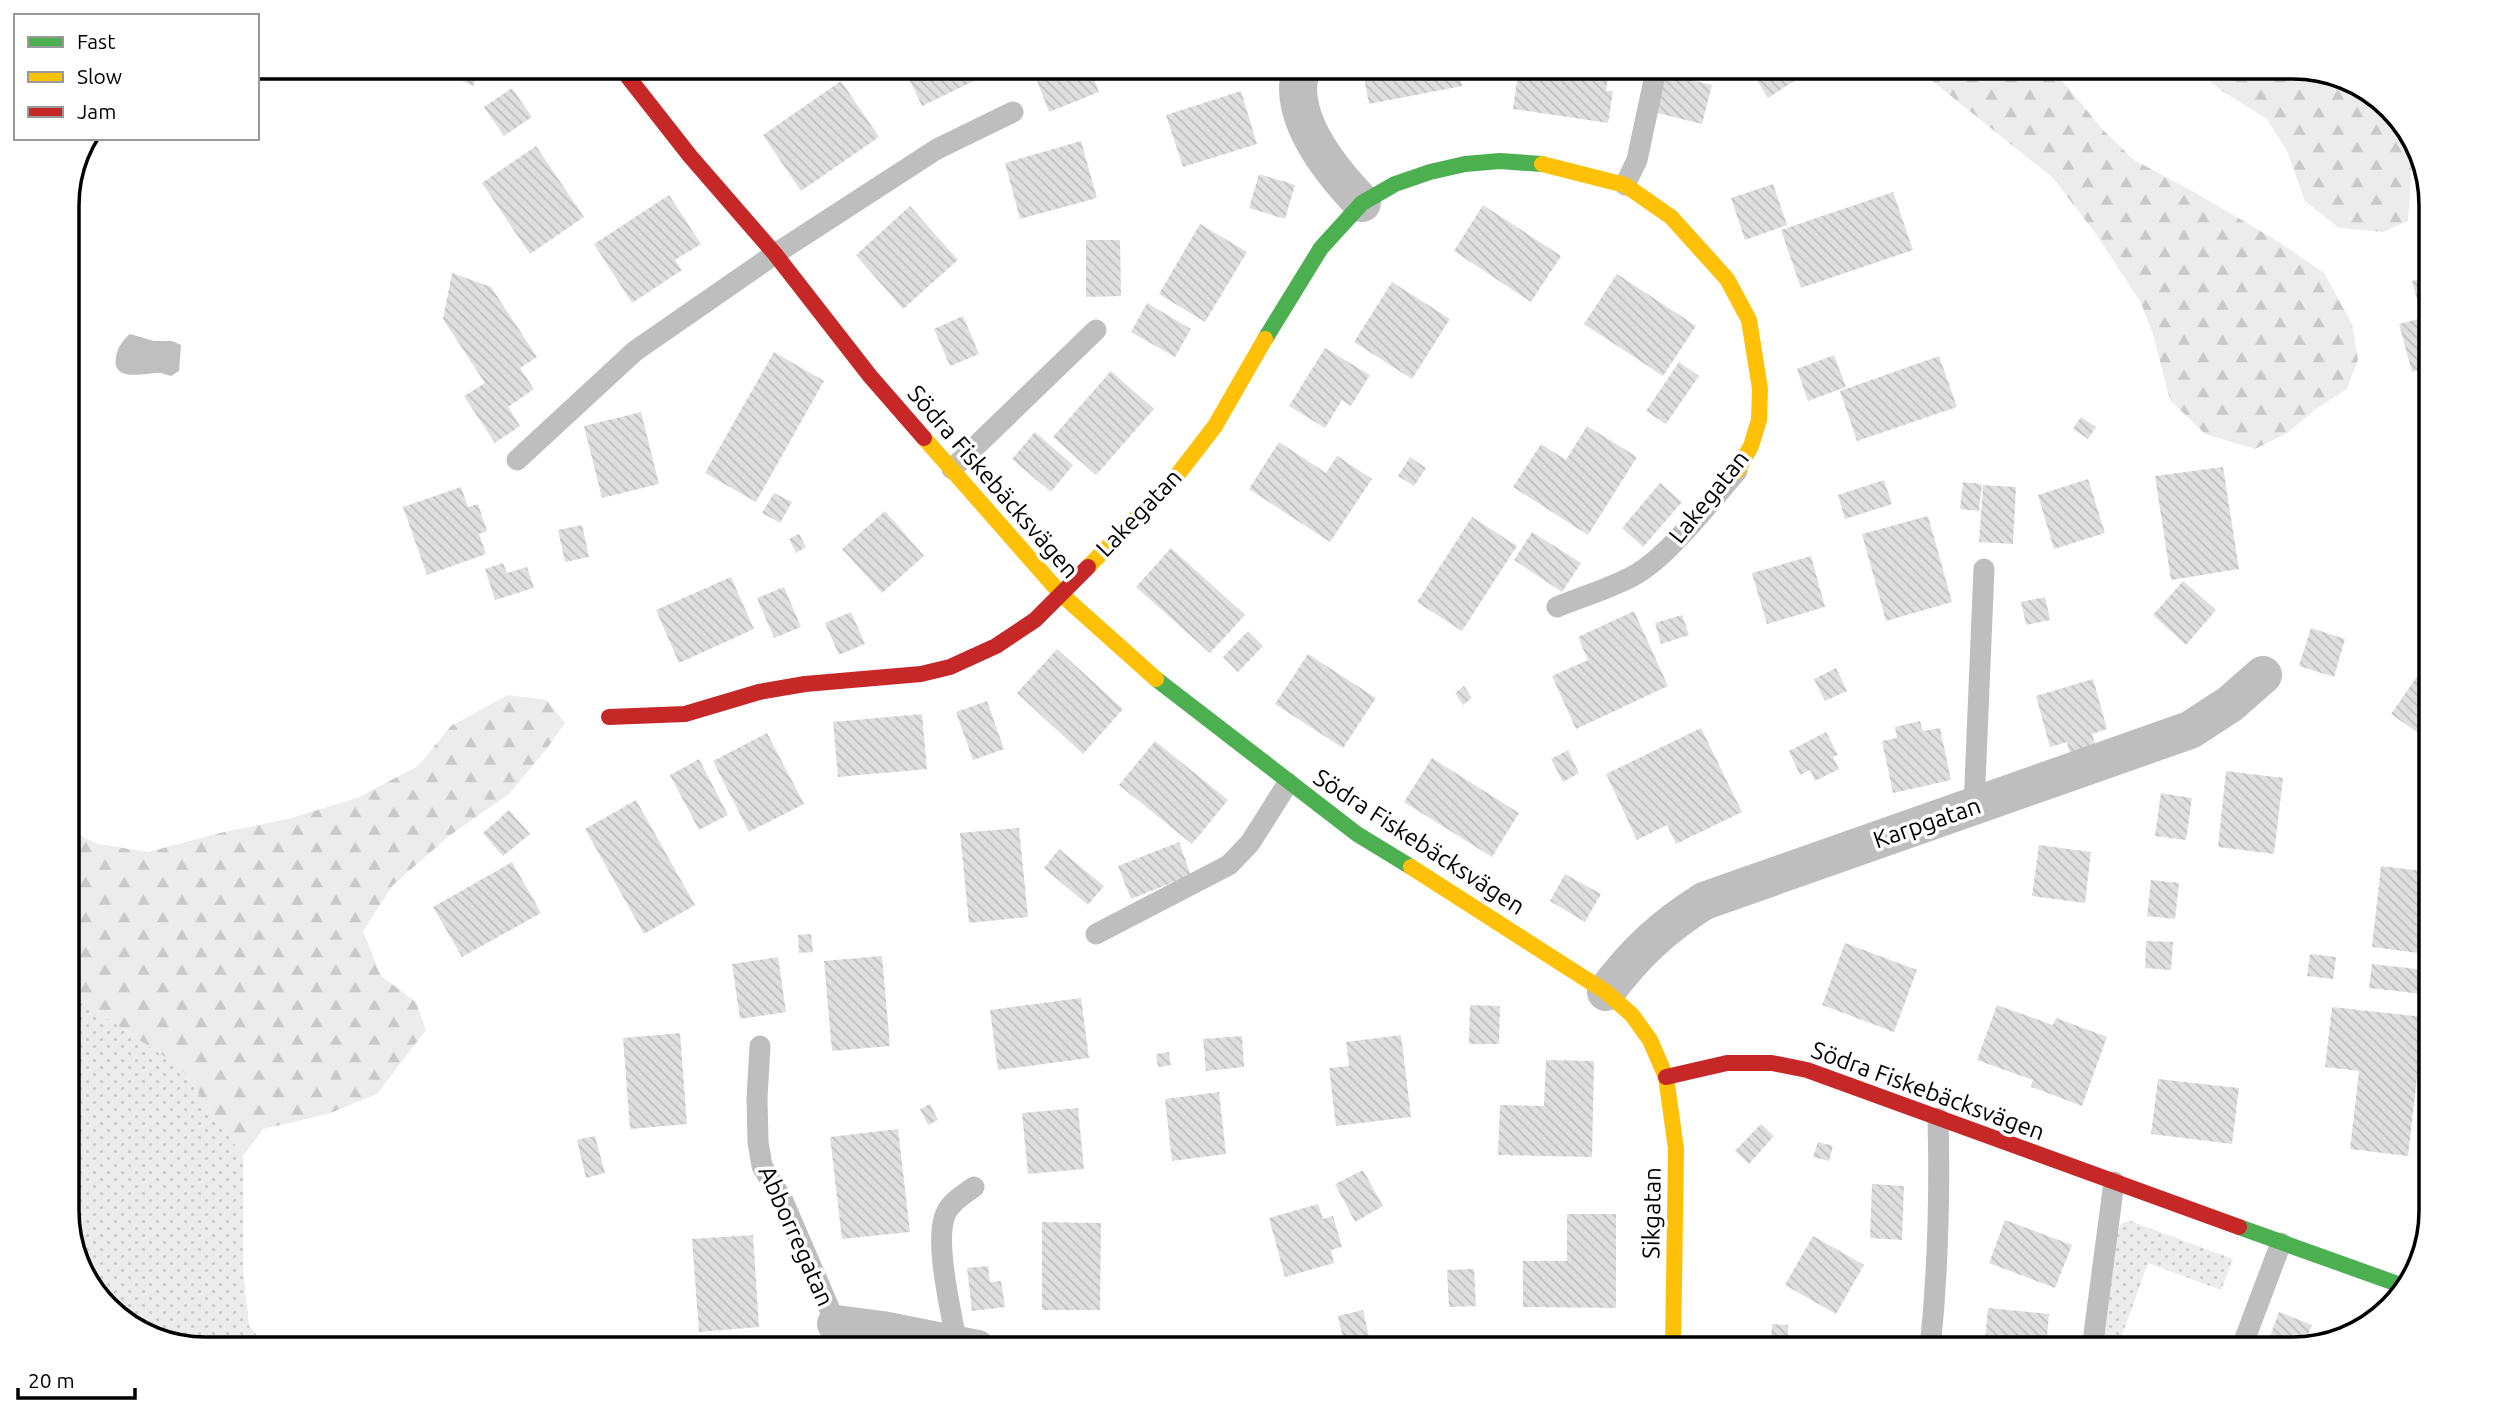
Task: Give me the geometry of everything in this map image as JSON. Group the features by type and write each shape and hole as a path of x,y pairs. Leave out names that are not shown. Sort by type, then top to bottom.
{"street":[{"name":"Södra Fiskebäcksvägen","path":"630,79 690,156 775,254 870,376 1061,594 1161,683 1357,834 1487,914 1606,992 1632,1015 1650,1040 1666,1077 1727,1063 1772,1063 1807,1070 2396,1283"},
{"path":"1300,79 1298,89 1315,144 1337,177 1362,203"},
{"name":"Lakegatan","path":"609,717 650,718 684,714 759,692 805,684 920,674 950,667 996,646 1035,620 1183,467 1215,426 1321,248 1362,203 1395,184 1465,164 1536,162 1625,185 1671,217 1699,246 1727,279 1749,320 1760,389 1759,420 1751,446 1737,471"},
{"name":"Karpgatan","path":"1606,992 1644,946 1673,921 1704,901 2190,730 2230,704 2263,675"},
{"name":"Sikgatan","path":"1666,1077 1676,1149 1673,1337"},
{"name":"Abborregatan","path":"836,1324 918,1337"}],"lane":[{"path":"1625,185 1637,160 1654,79"},
{"path":"517,460 635,351 775,254 937,149 1013,112"},
{"path":"952,469 1096,330"},
{"name":"Lakegatan","path":"1557,607 1634,576 1670,545 1737,471"},
{"path":"1974,807 1984,569"},
{"path":"1096,934 1230,865 1250,843 1288,783"},
{"name":"Abborregatan","path":"760,1046 757,1098 758,1142 762,1166 783,1201 836,1324"},
{"path":"1931,1337 1938,1273 1938,1118"},
{"path":"2094,1337 2114,1182"},
{"path":"964,1337 941,1246 946,1212 974,1186"},
{"path":"2246,1337 2281,1243"}],"green space":[{"path":"1930,79 2061,79 2103,130 2134,160 2279,242 2324,273 2352,324 2358,360 2347,389 2316,409 2287,433 2255,449 2205,434 2170,400 2153,334 2141,303 2096,234 2053,178"},
{"path":"2207,79 2310,80 2342,88 2363,100 2388,122 2412,162 2408,221 2383,232 2339,228 2305,201 2287,151 2267,119"},
{"path":"508,695 547,700 565,723 509,794 449,836 393,885 363,931 381,976 416,1002 426,1030 377,1094 328,1114 263,1129 243,1156 179,1066 99,1013 79,994 79,835 98,844 148,852 288,819 357,798 418,766 451,726"},
{"path":"79,994 99,1013 179,1066 243,1156 243,1268 249,1326 258,1337 188,1336 156,1328 122,1306 100,1281 92,1267 85,1252 79,1220"},
{"path":"2130,1221 2233,1259 2221,1290 2148,1263 2121,1337 2103,1337 2117,1232 2122,1223"}],"shaded area":[{"path":"130,334 181,345 179,371 171,376 160,373 132,375 119,371 116,365 117,354"}],"building":[{"path":"459,79 476,79 473,86"},
{"path":"909,79 976,79 976,80 922,106"},
{"path":"1036,79 1094,79 1099,92 1049,112"},
{"path":"1364,79 1461,79 1462,86 1369,104"},
{"path":"1517,79 1608,79 1606,91 1613,91 1608,123 1513,109"},
{"path":"1665,79 1687,79 1712,85 1702,124 1657,113"},
{"path":"1756,79 1797,79 1768,98"},
{"path":"841,81 879,137 801,191 763,135"},
{"path":"512,88 532,117 504,136 484,107"},
{"path":"1241,91 1257,144 1183,167 1166,115"},
{"path":"1081,141 1097,198 1020,219 1005,163"},
{"path":"536,146 584,217 530,254 482,183"},
{"path":"1259,174 1295,185 1285,219 1249,208"},
{"path":"1773,184 1787,225 1745,240 1731,198"},
{"path":"1893,192 1913,250 1801,288 1781,230"},
{"path":"669,195 701,244 675,260 682,270 632,303 594,244"},
{"path":"1483,205 1561,256 1531,302 1454,251"},
{"path":"910,206 958,260 903,309 856,255"},
{"path":"1200,224 1247,252 1205,322 1159,294"},
{"path":"1086,240 1120,240 1121,296 1086,297"},
{"path":"452,273 491,287 537,357 520,368 534,389 508,407 520,426 495,443 464,396 485,383 443,319"},
{"path":"1617,274 1696,326 1663,376 1584,324"},
{"path":"2419,279 2419,307 2412,281"},
{"path":"1392,282 1450,319 1412,379 1354,342"},
{"path":"1147,303 1191,329 1175,357 1131,332"},
{"path":"963,316 979,354 950,366 934,329"},
{"path":"2419,319 2419,370 2412,372 2399,324"},
{"path":"1325,348 1370,375 1351,406 1342,400 1325,428 1289,406"},
{"path":"774,352 824,381 756,502 705,473"},
{"path":"1834,355 1846,387 1808,401 1797,369"},
{"path":"1939,356 1957,407 1857,441 1840,391"},
{"path":"1679,362 1699,376 1666,424 1646,411"},
{"path":"1111,371 1154,409 1096,475 1053,437"},
{"path":"641,412 659,484 602,498 584,426"},
{"path":"2081,417 2096,427 2088,439 2073,429"},
{"path":"1587,426 1637,457 1588,535 1513,487 1541,444 1566,460"},
{"path":"1035,432 1073,465 1051,492 1012,459"},
{"path":"1279,442 1326,473 1337,456 1372,479 1330,542 1249,489"},
{"path":"1410,457 1426,468 1414,486 1398,476"},
{"path":"2223,467 2239,569 2171,580 2155,476"},
{"path":"2088,479 2105,533 2054,549 2038,495"},
{"path":"1884,480 1892,504 1845,519 1838,495"},
{"path":"1963,482 1982,484 1979,511 1960,509"},
{"path":"1660,483 1682,502 1643,547 1622,528"},
{"path":"1983,485 2016,487 2013,544 1979,542"},
{"path":"461,487 468,507 478,504 487,531 479,534 486,554 427,575 403,507"},
{"path":"774,493 792,502 780,523 762,513"},
{"path":"885,511 924,556 882,593 842,549"},
{"path":"1928,516 1952,602 1886,621 1862,534"},
{"path":"1472,517 1517,546 1462,631 1417,602"},
{"path":"582,525 589,557 565,562 558,530"},
{"path":"1532,532 1581,563 1562,592 1514,560"},
{"path":"799,534 806,547 796,553 789,539"},
{"path":"1171,548 1245,615 1210,653 1136,587"},
{"path":"1811,556 1825,607 1767,624 1752,573"},
{"path":"503,563 507,573 527,567 534,588 495,600 485,569"},
{"path":"731,577 754,629 679,663 656,610"},
{"path":"2183,581 2216,610 2186,645 2153,615"},
{"path":"784,587 801,627 774,638 757,598"},
{"path":"2045,597 2050,620 2026,625 2021,602"},
{"path":"1634,611 1668,686 1576,729 1552,676 1588,660 1578,637"},
{"path":"851,612 865,644 839,655 825,623"},
{"path":"1682,615 1689,635 1661,644 1655,623"},
{"path":"2311,628 2345,639 2334,677 2299,666"},
{"path":"1248,631 1263,646 1238,672 1223,657"},
{"path":"1057,649 1123,709 1083,754 1017,693"},
{"path":"1308,654 1376,698 1343,748 1275,704"},
{"path":"1836,668 1847,691 1825,701 1814,679"},
{"path":"2419,673 2419,734 2391,714"},
{"path":"2093,679 2107,729 2092,734 2097,750 2071,758 2067,742 2050,747 2036,696"},
{"path":"1464,686 1472,698 1463,705 1455,693"},
{"path":"987,701 1004,749 973,760 956,712"},
{"path":"922,714 927,769 838,777 833,722"},
{"path":"1920,721 1923,731 1940,728 1951,780 1893,793 1882,741 1897,738 1895,727"},
{"path":"1701,728 1742,812 1676,844 1667,825 1637,840 1606,774"},
{"path":"1826,732 1838,755 1833,757 1839,769 1815,781 1810,770 1800,775 1789,751"},
{"path":"767,733 804,804 749,832 713,761"},
{"path":"1155,741 1228,800 1192,844 1119,785"},
{"path":"1568,750 1579,773 1563,782 1551,759"},
{"path":"1432,758 1519,813 1492,857 1404,802"},
{"path":"699,759 728,815 699,830 670,775"},
{"path":"2226,771 2283,778 2274,854 2218,847"},
{"path":"2161,793 2192,798 2186,840 2155,836"},
{"path":"636,800 695,905 644,934 585,829"},
{"path":"509,810 530,834 503,856 483,833"},
{"path":"1019,828 1028,917 969,923 960,833"},
{"path":"1179,842 1191,875 1131,899 1118,866"},
{"path":"2039,845 2091,852 2085,903 2032,896"},
{"path":"1059,849 1104,886 1088,905 1044,868"},
{"path":"512,862 541,913 462,957 433,907"},
{"path":"2381,866 2419,871 2419,953 2372,947"},
{"path":"1565,874 1601,894 1585,922 1550,901"},
{"path":"2151,880 2179,883 2175,919 2147,916"},
{"path":"811,934 813,952 799,953 798,935"},
{"path":"2146,941 2173,942 2171,970 2145,968"},
{"path":"1845,943 1917,970 1894,1032 1822,1005"},
{"path":"2310,954 2336,957 2333,979 2307,976"},
{"path":"882,956 890,1046 832,1051 824,961"},
{"path":"778,957 786,1012 740,1019 732,964"},
{"path":"2372,964 2419,969 2419,994 2369,988"},
{"path":"1081,998 1089,1058 998,1070 990,1010"},
{"path":"1470,1005 1500,1006 1499,1044 1469,1044"},
{"path":"1997,1005 2053,1025 2056,1018 2107,1037 2082,1106 2031,1087 2033,1080 1977,1060"},
{"path":"2332,1007 2419,1016 2419,1060 2408,1156 2350,1149 2359,1071 2325,1067"},
{"path":"680,1033 687,1124 630,1129 623,1038"},
{"path":"1401,1035 1411,1117 1336,1126 1329,1068 1349,1066 1346,1042"},
{"path":"1242,1036 1244,1067 1206,1071 1203,1039"},
{"path":"1169,1052 1171,1065 1158,1067 1156,1054"},
{"path":"1546,1060 1594,1061 1592,1157 1498,1155 1500,1105 1544,1106"},
{"path":"2158,1079 2239,1088 2232,1144 2151,1134"},
{"path":"1219,1092 1226,1154 1172,1161 1165,1099"},
{"path":"930,1104 938,1120 928,1125 920,1109"},
{"path":"1078,1108 1084,1169 1028,1174 1022,1113"},
{"path":"1761,1124 1774,1136 1749,1164 1735,1151"},
{"path":"898,1129 910,1232 842,1239 830,1137"},
{"path":"595,1136 605,1173 586,1178 577,1140"},
{"path":"1818,1142 1833,1146 1829,1161 1813,1157"},
{"path":"1363,1170 1383,1206 1355,1222 1335,1184"},
{"path":"1872,1184 1904,1186 1902,1240 1870,1238"},
{"path":"1318,1204 1323,1219 1333,1216 1342,1247 1331,1250 1334,1263 1285,1277 1269,1218"},
{"path":"1567,1214 1616,1214 1616,1308 1523,1307 1523,1261 1567,1261"},
{"path":"2005,1220 2072,1245 2055,1288 1989,1263"},
{"path":"1042,1222 1101,1223 1100,1310 1042,1310"},
{"path":"753,1235 759,1327 699,1332 692,1239"},
{"path":"1813,1236 1864,1265 1836,1314 1785,1285"},
{"path":"988,1266 990,1282 1001,1281 1005,1307 972,1311 967,1268"},
{"path":"1474,1269 1476,1306 1449,1307 1447,1270"},
{"path":"1988,1308 2049,1314 2047,1337 1985,1337"},
{"path":"1363,1310 1369,1337 1343,1337 1338,1316"},
{"path":"2279,1312 2312,1325 2308,1336 2270,1337"},
{"path":"1772,1324 1788,1325 1788,1337 1771,1337"}],"traffic: fast":[{"path":"1265,339 1321,248 1362,203 1395,184 1465,164 1500,161 1542,164"},
{"path":"1156,679 1357,834 1411,867"},
{"path":"2239,1227 2396,1283"}],"traffic: slow":[{"path":"1542,164 1625,185 1671,217 1727,279 1749,320 1760,389 1759,420 1751,446 1737,471"},
{"path":"1088,567 1175,478 1215,426 1265,339"},
{"path":"924,438 1061,594 1156,679"},
{"path":"1411,867 1606,992 1632,1015 1650,1040 1666,1077 1676,1149 1673,1337"}],"traffic: jam":[{"path":"630,79 690,156 775,254 870,376 924,438"},
{"path":"609,717 685,714 759,692 805,684 921,674 950,667 996,646 1035,620 1088,567"},
{"path":"1666,1077 1727,1063 1772,1063 1807,1070 2239,1227"}]}
